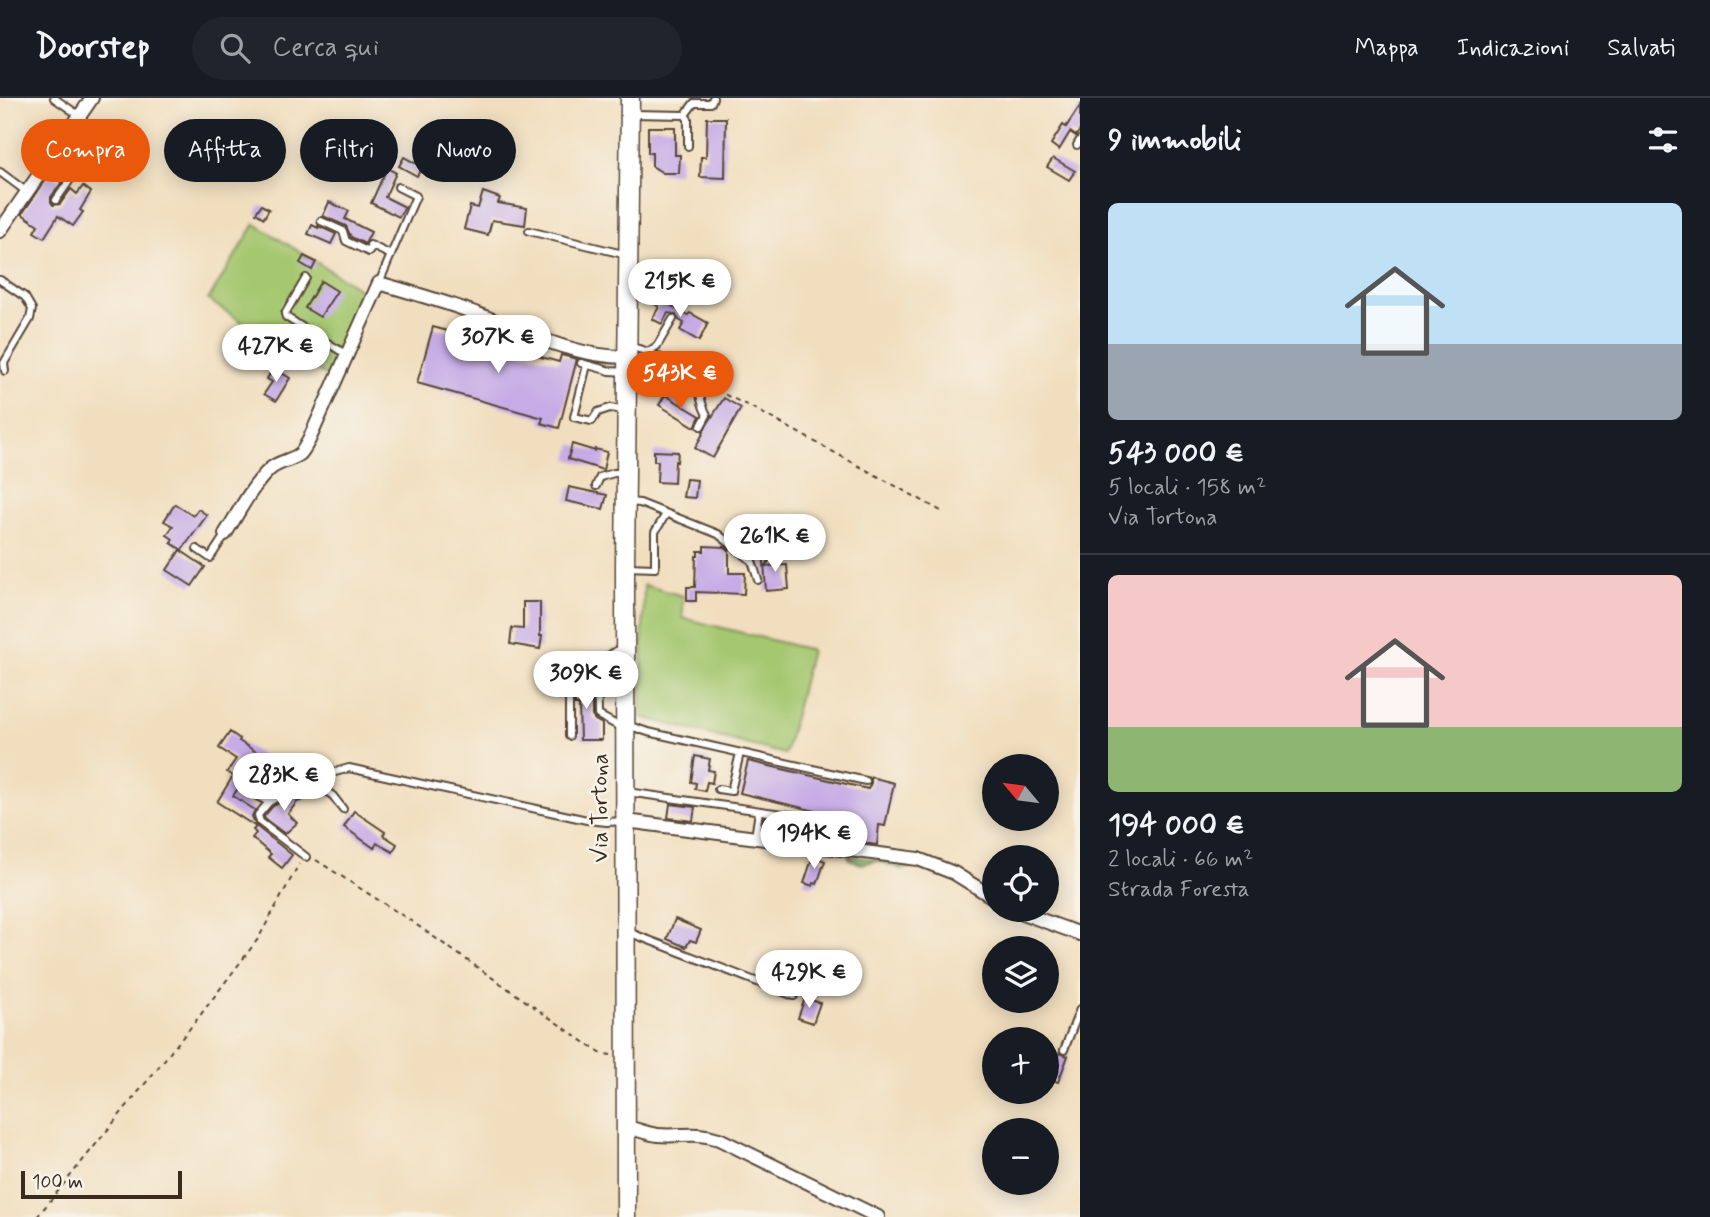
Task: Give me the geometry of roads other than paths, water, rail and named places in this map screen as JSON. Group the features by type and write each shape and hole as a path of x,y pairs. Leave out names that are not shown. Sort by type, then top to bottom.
{"main road":[{"name":"Via Tortona","path":"626,1217 625,567 630,106"}],"street":[{"path":"78,119 92,98"},
{"path":"0,231 34,182"},
{"path":"225,534 264,475 273,466 303,451 379,283 471,311 545,340 628,359"},
{"path":"626,821 918,859 954,873 982,890"},
{"path":"1047,922 1080,934"},
{"path":"626,1127 660,1135 688,1133 719,1139 878,1217"}],"lane":[{"path":"54,98 80,116"},
{"path":"685,116 694,103 711,103 713,98"},
{"path":"630,106 685,116 688,119 688,146"},
{"path":"0,172 27,192"},
{"path":"56,201 69,182"},
{"path":"379,283 416,196 398,187"},
{"path":"321,221 344,232"},
{"path":"347,223 345,241 369,253 370,245 391,255"},
{"path":"529,231 629,256"},
{"path":"306,278 285,314 286,317 347,355"},
{"path":"0,280 24,297 32,309 30,319 4,363 5,371"},
{"path":"649,352 657,346 673,319"},
{"path":"627,410 610,408 598,412 592,421 574,417 584,364 610,371 628,359 637,348 649,352 699,382 699,394 707,415 701,426"},
{"path":"596,486 600,477 626,473"},
{"path":"626,502 640,503 718,534 752,561 758,580"},
{"path":"625,567 655,568 655,532 666,514"},
{"path":"197,549 210,558 225,534"},
{"path":"569,736 569,679 573,663 597,663 625,646"},
{"path":"597,663 598,715 625,727 866,780"},
{"path":"718,789 731,791 740,753"},
{"path":"306,858 260,822 258,815 270,802 311,779 349,768 587,820 626,821"},
{"path":"311,779 333,796 343,809"},
{"path":"625,791 811,818"},
{"path":"249,792 270,802"},
{"path":"759,811 755,831 767,833"},
{"path":"626,931 794,996"},
{"path":"1064,1050 1080,1009"}]}
